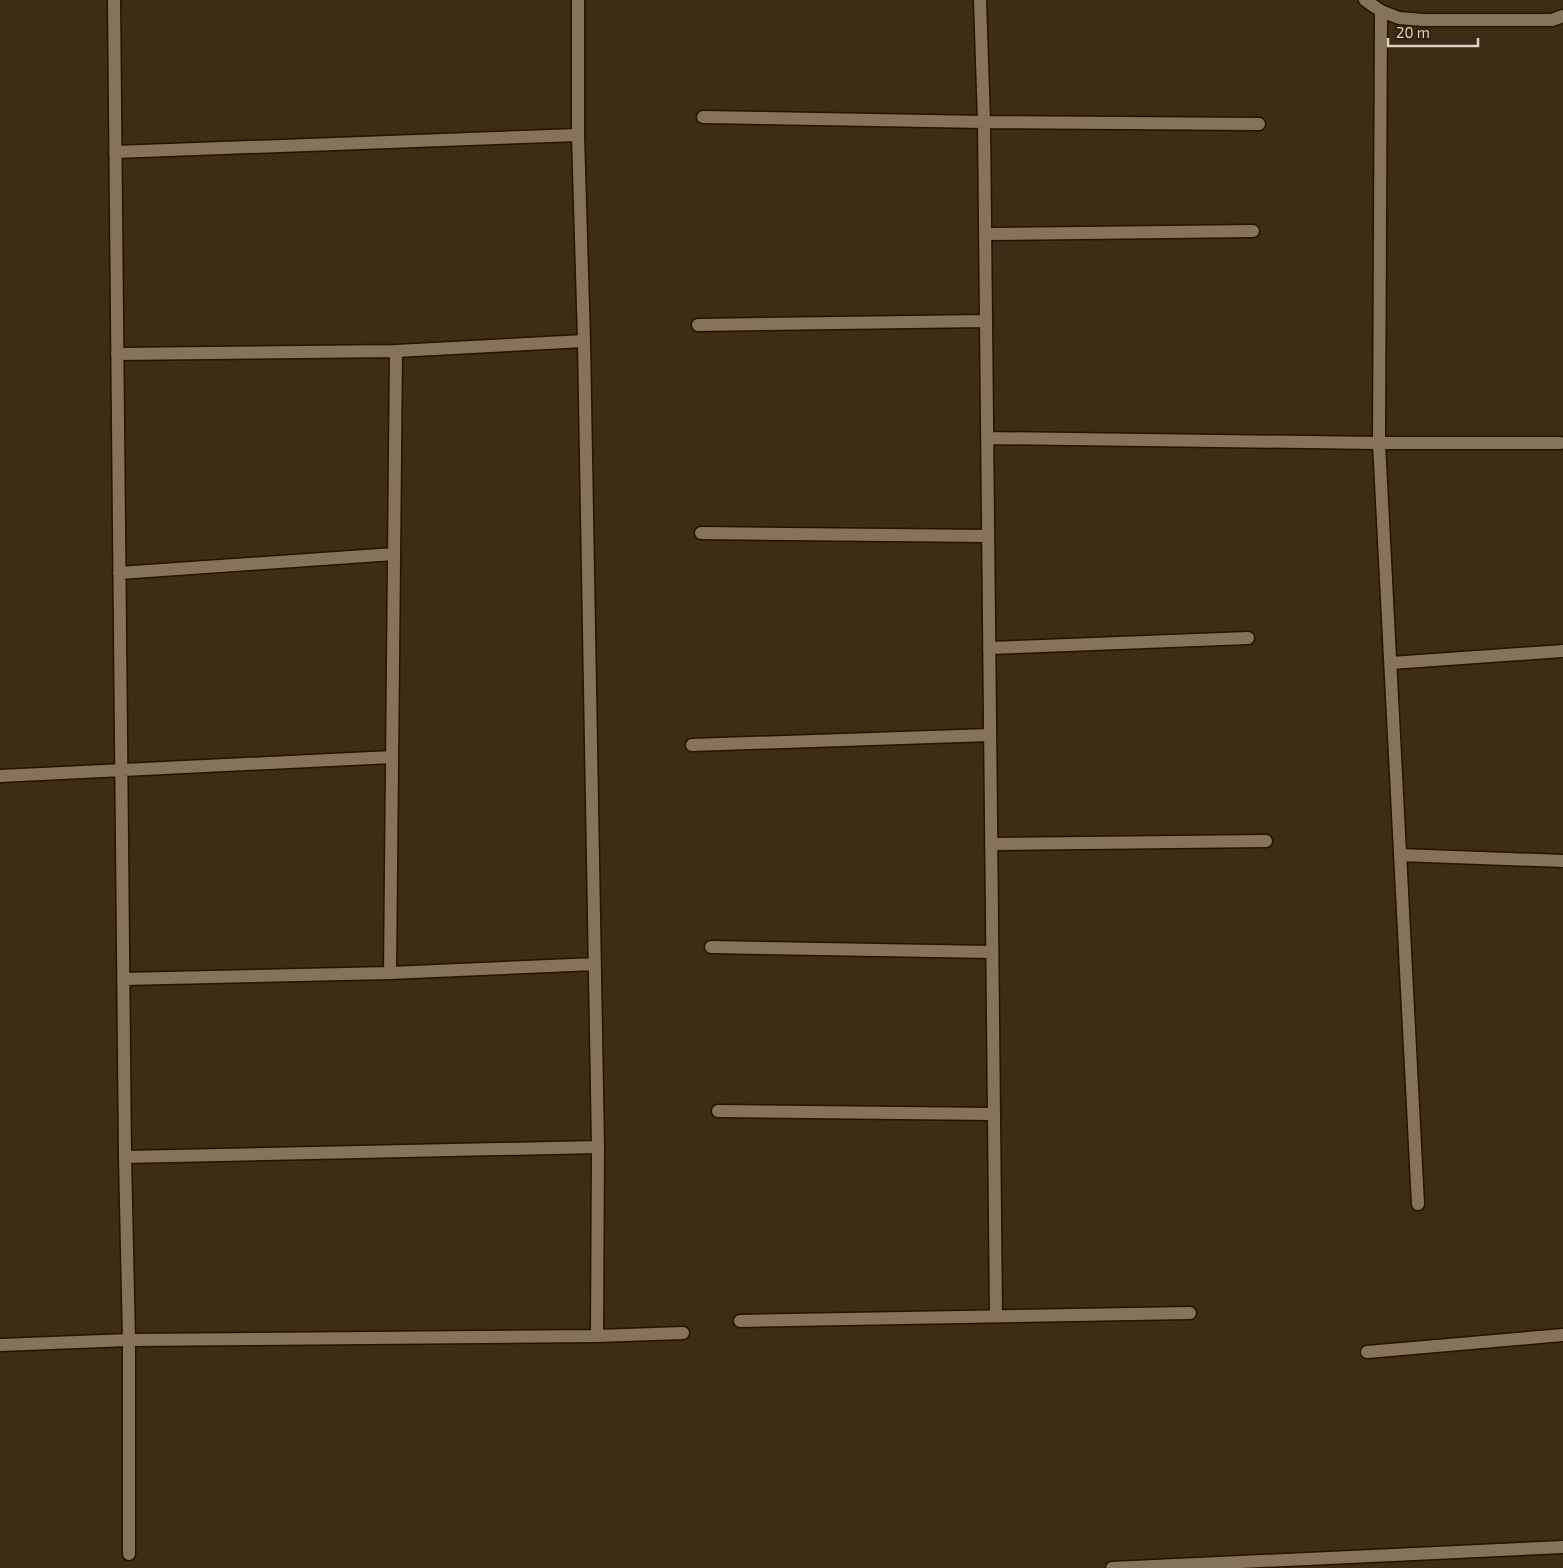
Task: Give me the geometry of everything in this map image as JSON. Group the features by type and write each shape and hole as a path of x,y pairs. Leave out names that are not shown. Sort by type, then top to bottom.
{"street":[{"path":"114,0 123,979 129,1340 129,1554"},
{"path":"578,0 578,135 584,341 598,1147 597,1336"},
{"path":"980,0 984,122 996,1316"},
{"path":"1365,0 1381,11 1399,18 1423,20 1552,20 1563,16"},
{"path":"1381,11 1379,443 1418,1204"},
{"path":"703,117 1259,124"},
{"path":"115,152 578,135"},
{"path":"985,234 1253,231"},
{"path":"698,324 986,321"},
{"path":"117,354 396,351 584,341"},
{"path":"390,973 396,351"},
{"path":"987,438 1379,443 1560,443"},
{"path":"701,533 988,536"},
{"path":"119,573 394,554"},
{"path":"989,648 1248,638"},
{"path":"1391,663 1563,651"},
{"path":"692,745 990,735"},
{"path":"0,776 392,756"},
{"path":"991,844 1266,841"},
{"path":"1400,855 1563,861"},
{"path":"711,947 992,952"},
{"path":"123,979 390,973 595,964"},
{"path":"718,1111 993,1114"},
{"path":"125,1157 598,1147"},
{"path":"740,1321 1190,1314"},
{"path":"0,1346 129,1340 597,1336 683,1333"},
{"path":"1367,1352 1563,1335"},
{"path":"1112,1568 1563,1547"}]}
